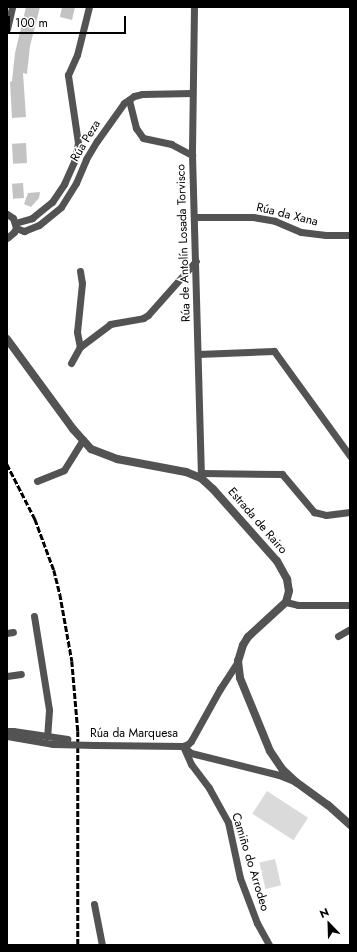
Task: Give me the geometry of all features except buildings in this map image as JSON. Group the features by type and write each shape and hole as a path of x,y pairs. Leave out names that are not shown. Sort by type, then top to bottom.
{"street":[{"path":"7,28 12,7"},
{"path":"15,225 32,218 52,202 64,184 74,162 78,143 68,75 77,55 89,7"},
{"name":"Rúa de Antolín Losada Torvisco","path":"194,7 192,155 201,476"},
{"name":"Rúa Peza","path":"15,225 24,231 39,225 62,207 76,183 86,159 124,103 142,94 192,93"},
{"path":"129,100 136,128 143,138 171,144 192,155"},
{"path":"7,214 13,218 15,225 14,232 7,238"},
{"name":"Rúa da Xana","path":"194,217 253,217 275,221 301,232 326,235 350,235"},
{"path":"71,363 80,347 110,324 143,318 148,315 196,260"},
{"path":"80,271 82,283 77,332 80,347"},
{"name":"Estrada de Rairo","path":"7,339 73,429 91,449 117,459 201,476 277,561 287,579 289,591 286,602"},
{"path":"198,354 274,351 350,456"},
{"path":"36,481 64,470 83,440"},
{"path":"201,476 282,474 314,512 326,515 350,512"},
{"path":"350,605 298,605 286,602 248,637 243,645 238,661 240,678 270,751 283,770 296,782 328,805 350,825"},
{"path":"34,616 49,710 47,736"},
{"path":"338,636 350,629"},
{"name":"Rúa da Marquesa","path":"7,736 53,744 183,746 191,741 220,689 238,661"},
{"path":"7,676 21,674"},
{"path":"7,731 67,740"},
{"path":"183,746 191,753 279,775 296,782"},
{"name":"Camiño do Arrodeo","path":"183,746 191,764 209,788 228,822 240,878 257,923 269,945"},
{"path":"94,904 102,945"}],"shaded area":[{"path":"267,791 308,818 293,840 252,814"},
{"path":"275,859 281,885 265,889 259,863"}],"railway":[{"path":"7,464 35,519 54,570 60,594 72,661 78,731 78,945"}]}
